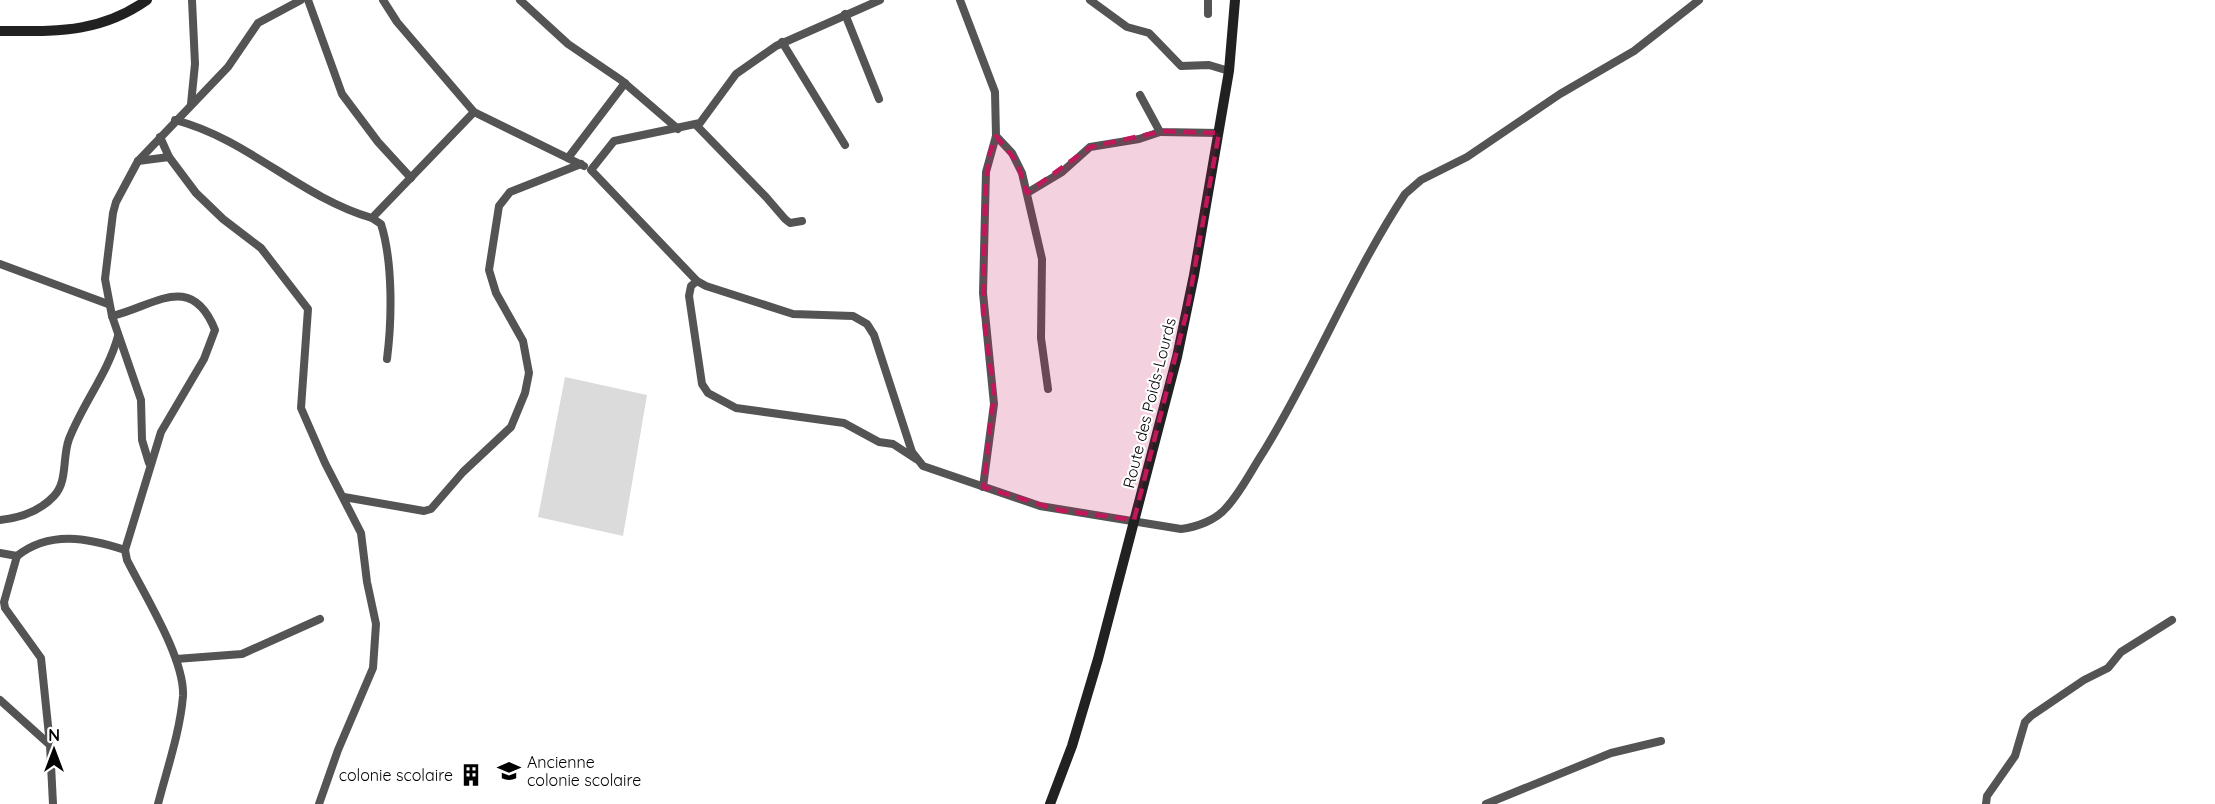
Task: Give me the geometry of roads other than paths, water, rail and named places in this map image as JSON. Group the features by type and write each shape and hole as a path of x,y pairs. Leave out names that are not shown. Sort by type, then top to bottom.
{"street":[{"path":"0,31 60,32 89,28 132,11 147,0"},
{"path":"191,104 195,64 192,0"},
{"path":"149,463 142,440 141,400 108,304 105,279 116,202 138,161 228,67 258,23 301,0"},
{"path":"308,0 342,94 378,142 411,178"},
{"path":"383,0 397,22 474,112 591,170 697,281 706,286 793,314 853,316 867,324 874,335 916,459"},
{"path":"520,0 568,44 625,83 678,129"},
{"path":"591,170 614,141 696,125 705,120 736,74 782,42 880,0"},
{"path":"960,0 993,81 996,136 988,158 985,196 983,314 994,394 983,487"},
{"path":"1090,0 1127,27 1149,33 1181,66 1209,65 1229,71"},
{"path":"1208,0 1208,14"},
{"name":"Route des Poids-Lourds","path":"1050,804 1072,746 1089,691 1187,311 1229,71 1235,0"},
{"path":"697,281 691,286 688,296 702,384 708,393 736,408 844,423 879,442 892,444 923,466 1058,510 1189,528 1216,517 1226,509 1279,426 1357,277 1401,201 1412,188 1467,157 1560,94 1628,54 1699,0"},
{"path":"845,14 879,99"},
{"path":"782,42 845,145"},
{"path":"568,158 625,83"},
{"path":"1140,95 1160,132"},
{"path":"372,218 474,112"},
{"path":"175,120 209,130 264,160 317,196 378,220 383,231 387,264 390,321 387,359"},
{"path":"696,125 785,219 790,223 802,221"},
{"path":"1027,193 1062,172 1090,147 1139,139 1160,132 1219,133"},
{"path":"996,136 1017,162 1027,193 1042,259 1041,338 1048,389"},
{"path":"160,137 169,157 213,210 272,259 307,306 309,313 301,408 325,463 363,539 367,582 376,624 374,661 319,804"},
{"path":"138,161 169,157"},
{"path":"344,497 424,510 431,509 463,472 511,427 522,403 529,374 523,341 491,280 490,261 497,214 510,192 581,164"},
{"path":"0,264 108,304"},
{"path":"112,316 134,310 158,298 181,296 193,300 205,309 215,330 204,359 165,422 149,463 125,550 127,560 176,659 183,696 158,804"},
{"path":"0,520 29,513 55,495 63,475 70,438 109,364 118,336"},
{"path":"0,553 17,556 60,538 92,540 125,550"},
{"path":"17,556 5,608 40,653 50,745 53,804"},
{"path":"176,659 242,654 320,619"},
{"path":"1986,804 1987,796 2015,756 2025,722 2031,716 2085,680 2108,668 2121,652 2172,620"},
{"path":"0,700 50,745"},
{"path":"1486,804 1623,749 1661,741"}],"place":[{"name":"Ancienne colonie scolaire","path":"509,771"},
{"name":"colonie scolaire","path":"471,775"}]}
